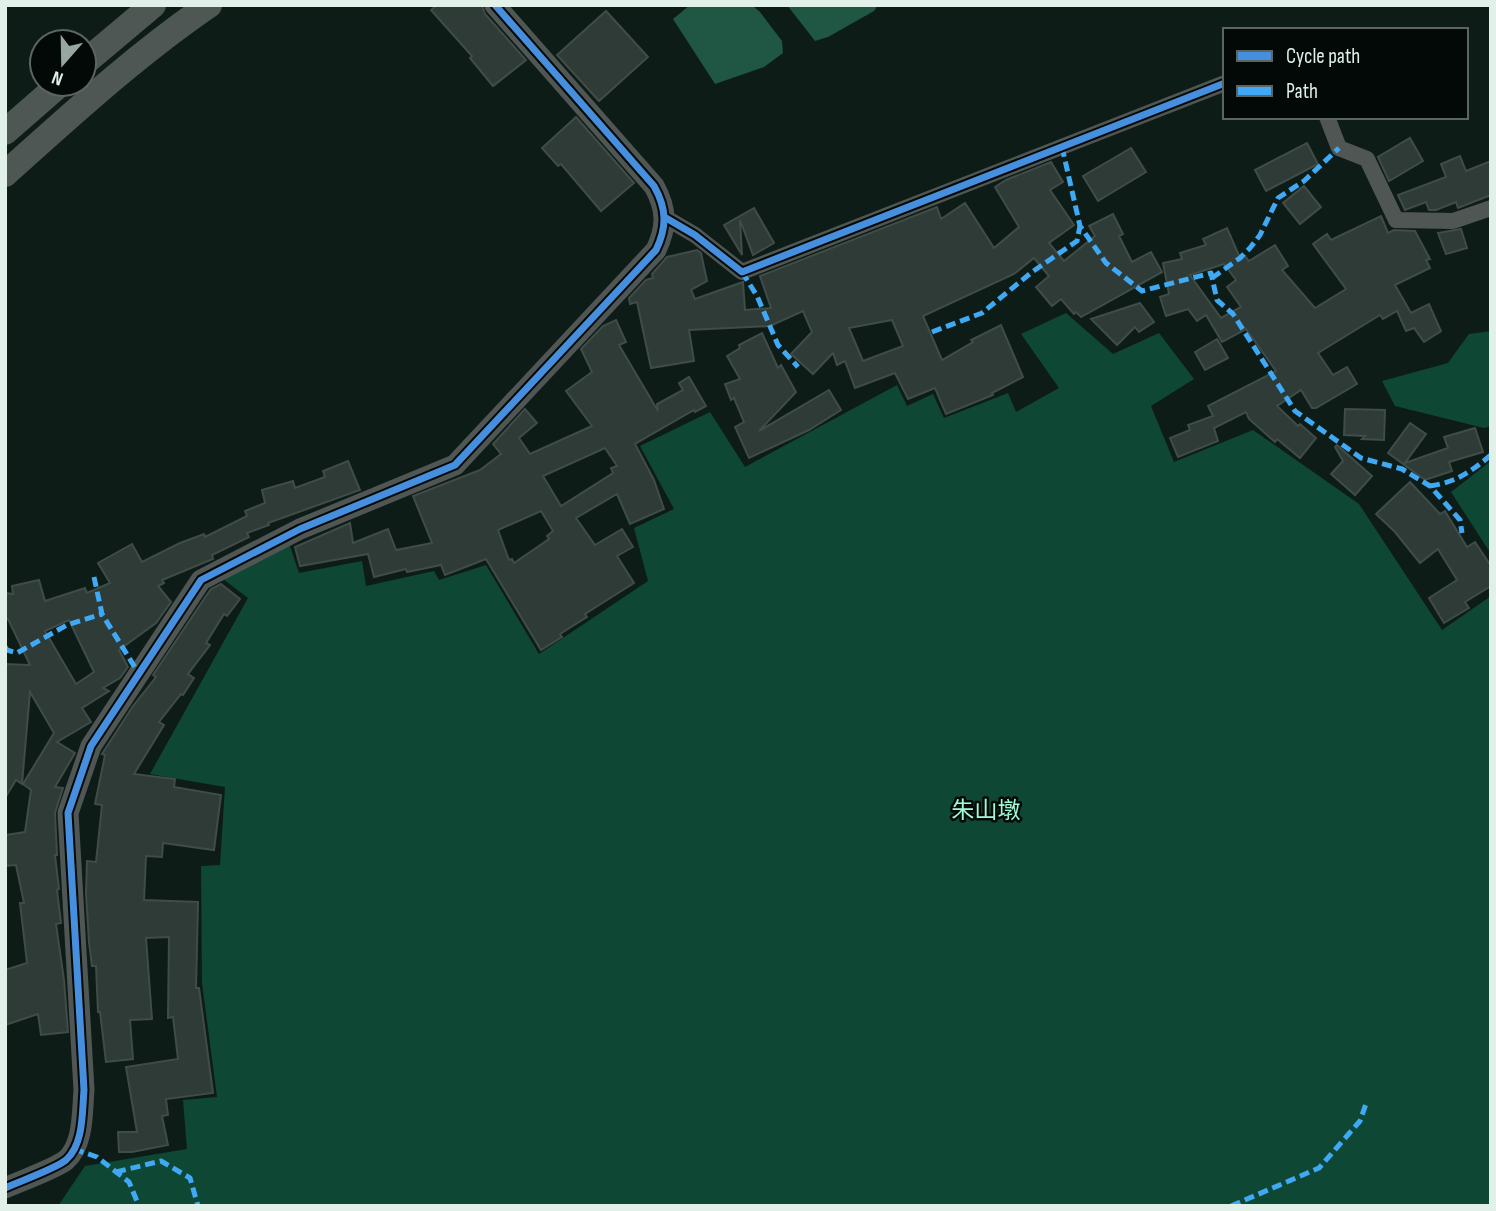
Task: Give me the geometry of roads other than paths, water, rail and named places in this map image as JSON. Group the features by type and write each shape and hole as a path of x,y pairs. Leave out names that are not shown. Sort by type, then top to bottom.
{"main road":[{"path":"98,50 153,5"},
{"path":"5,174 111,80 174,29 209,5"},
{"path":"5,132 44,98"}],"street":[{"path":"5,1188 66,1160 74,1149 81,1127 84,1090 68,813 91,746 201,580 300,529 455,465 656,250 663,235 666,218 662,201 654,187 495,5"},
{"path":"666,218 695,235 742,272 1223,84"},
{"path":"1328,119 1339,148 1367,159 1396,220 1453,222 1491,208"}],"park label":[{"name":"朱山墩","path":"986,811"}]}
